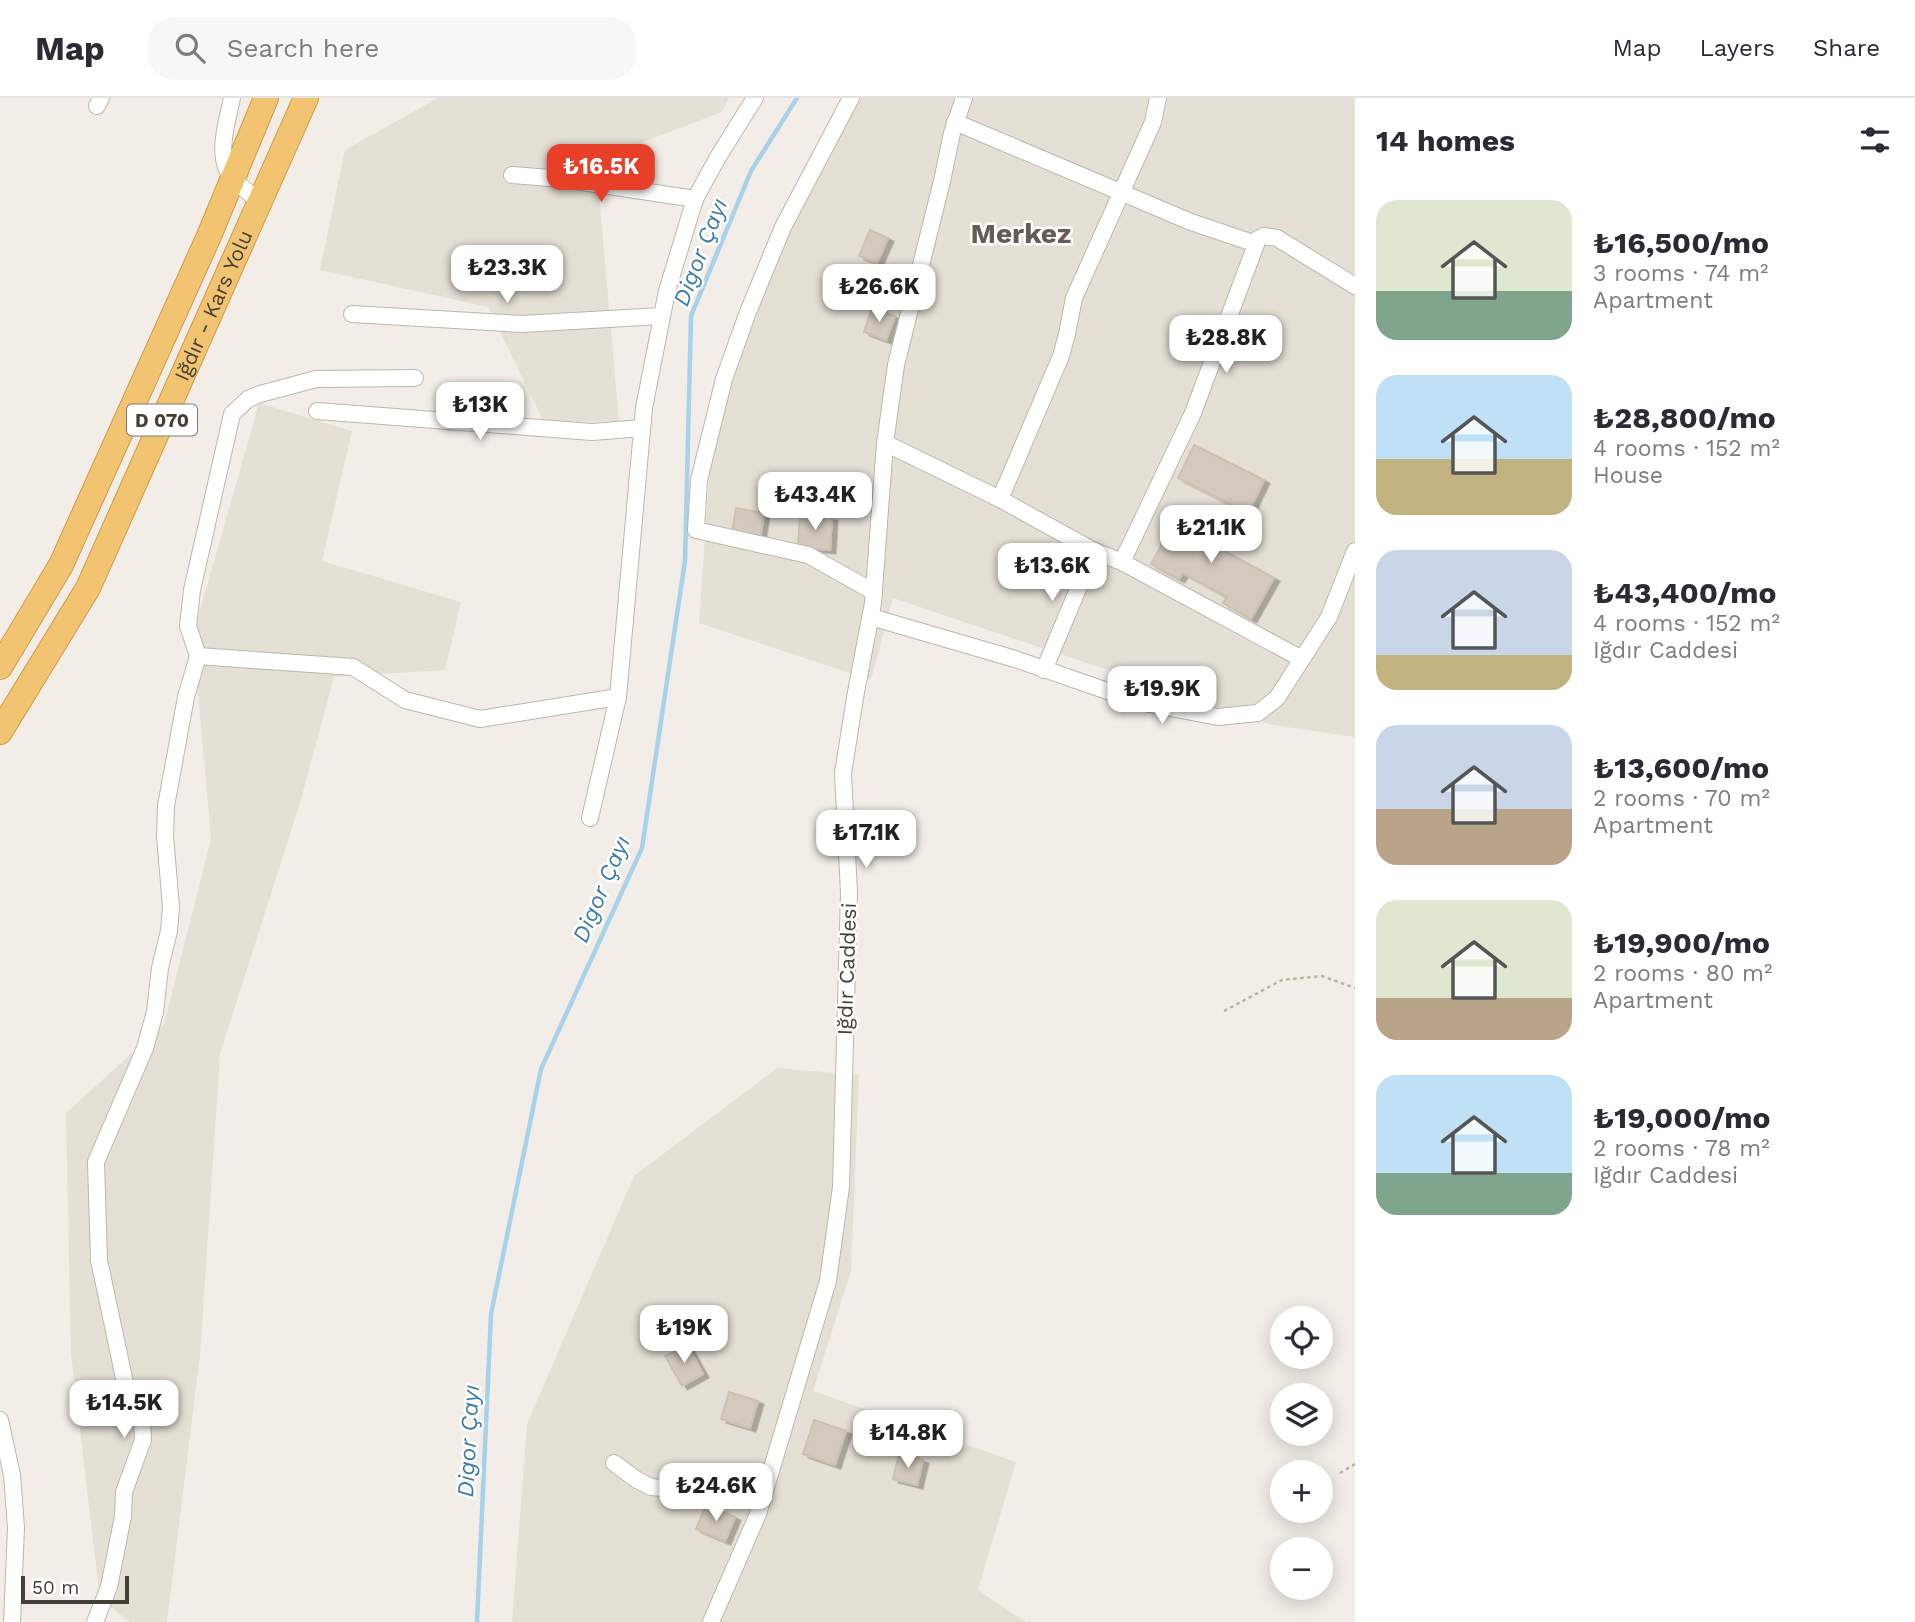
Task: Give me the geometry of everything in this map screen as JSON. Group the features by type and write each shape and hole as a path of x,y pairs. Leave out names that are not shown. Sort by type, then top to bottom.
{"highway":[{"name":"Iğdır - Kars Yolu","path":"0,667 61,565 209,236 266,98"},
{"name":"Iğdır - Kars Yolu","path":"0,732 88,588 306,98"}],"street":[{"path":"232,98 223,150 225,165 233,178 261,202"},
{"path":"590,818 618,697 642,428 661,316 695,199 755,98"},
{"path":"851,98 783,227 732,357 708,436 699,480 696,530 808,555 874,593"},
{"name":"Iğdır Caddesi","path":"711,1622 747,1541 764,1494 828,1281 841,1187 849,893 843,773 871,617 885,443 899,354 964,98"},
{"path":"1000,499 1061,356 1074,298 1153,122 1158,98"},
{"path":"956,122 1122,193 1256,244"},
{"path":"512,175 563,179 695,199"},
{"path":"1122,562 1193,414 1258,239 1265,236 1277,238 1355,286"},
{"path":"352,314 521,324 661,316"},
{"path":"95,1622 109,1587 124,1492 144,1440 142,1421 128,1397 99,1260 96,1162 145,1048 155,1012 171,907 165,836 166,806 186,697 198,656 188,626 192,590 232,414 248,399 316,379 415,378"},
{"path":"317,411 592,432 642,428"},
{"path":"885,443 1000,499 1094,551 1122,562 1302,659"},
{"path":"1045,670 1094,551"},
{"path":"871,617 1139,702 1218,717 1258,713 1277,698 1329,617 1355,551"},
{"path":"198,656 353,667 405,700 480,719 618,697"},
{"path":"0,1420 12,1475 16,1528 12,1622"},
{"path":"614,1462 651,1487 764,1494"}],"path":[{"path":"1224,1011 1282,980 1322,976 1355,988"},
{"path":"1340,1473 1355,1464"}],"shaded area":[{"path":"438,98 729,98 722,112 596,160 619,421 544,422 488,307 320,270 345,150"},
{"path":"848,98 1355,98 1355,737 1272,725 893,598 871,680 699,623 715,394"},
{"path":"259,403 352,431 322,561 461,602 445,670 334,677 300,803 220,1054 200,1355 167,1622 130,1622 100,1599 71,1354 66,1113 164,1024 211,839 193,635"},
{"path":"777,1068 859,1075 851,1271 813,1391 1016,1462 978,1590 1026,1622 512,1622 527,1424 634,1176"}],"building":[{"path":"870,230 888,238 877,263 859,256"},
{"path":"872,308 895,316 886,340 864,332"},
{"path":"1194,445 1264,480 1248,513 1178,478"},
{"path":"1184,505 1207,518 1197,536 1274,578 1251,619 1223,603 1227,597 1183,573 1179,579 1151,564"},
{"path":"736,508 764,513 760,538 732,533"},
{"path":"800,515 832,517 830,550 798,547"},
{"path":"687,1345 703,1374 682,1386 665,1356"},
{"path":"729,1392 758,1401 750,1428 721,1419"},
{"path":"814,1420 846,1431 835,1465 803,1454"},
{"path":"899,1454 923,1460 917,1485 893,1479"},
{"path":"706,1505 735,1517 725,1541 696,1529"}],"waterway":[{"name":"Digor Çayı","path":"477,1622 491,1314 541,1069 642,848 685,561 691,316 751,171 797,98"}],"district":[{"name":"Merkez","path":"1021,233"}]}
